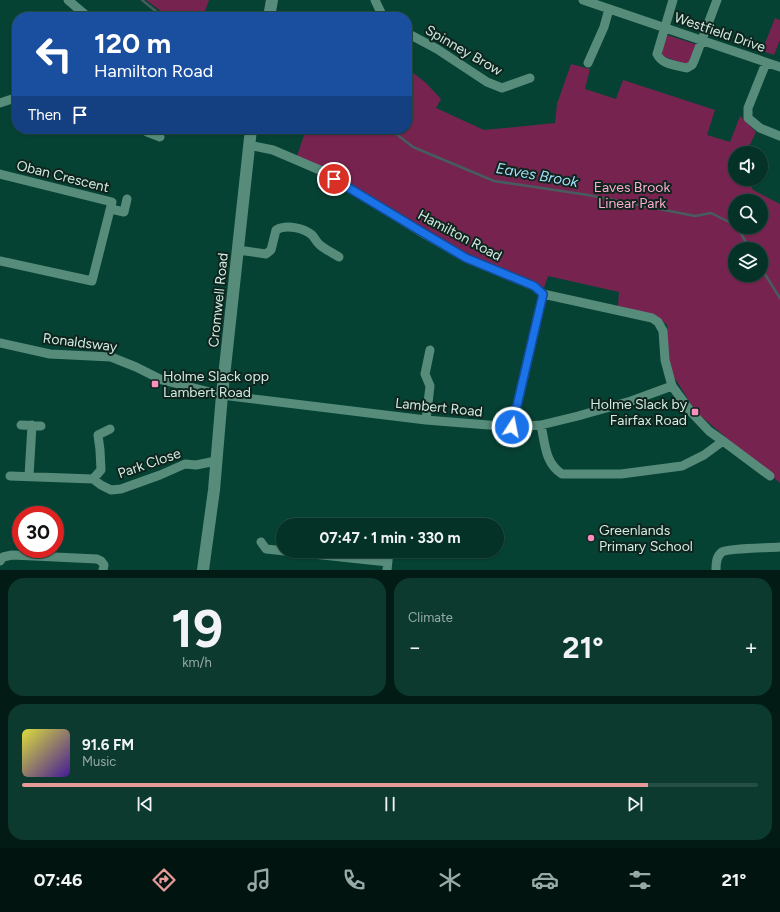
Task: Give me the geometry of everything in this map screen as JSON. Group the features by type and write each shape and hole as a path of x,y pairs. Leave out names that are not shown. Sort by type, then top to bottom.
{"street":[{"path":"68,0 82,12"},
{"path":"270,12 272,0"},
{"path":"374,0 380,12"},
{"path":"673,0 657,54 660,59 667,63 687,68 692,65 717,0"},
{"name":"Westfield Drive","path":"588,1 780,67"},
{"path":"588,63 604,26 609,9"},
{"name":"Spinney Brow","path":"412,36 437,48 487,82 502,88 530,78"},
{"path":"766,63 748,108 748,118 760,128 780,136"},
{"path":"0,103 12,98"},
{"path":"152,134 160,137"},
{"name":"Cromwell Road","path":"204,570 214,490 222,395 251,134"},
{"name":"Hamilton Road","path":"250,145 273,150 322,171 466,258 534,286 543,294 652,318 658,322 663,331 665,360 672,386"},
{"name":"Oban Crescent","path":"0,174 112,202 92,281 0,261"},
{"path":"111,208 124,212 127,199"},
{"path":"238,250 266,254 271,250 276,230 284,227 290,227 308,232 318,244 339,257"},
{"path":"512,427 543,294"},
{"name":"Ronaldsway","path":"0,343 50,354 111,357 162,380 222,395"},
{"path":"426,420 430,386 425,374 430,350"},
{"path":"672,386 691,412 710,431 770,476"},
{"name":"Lambert Road","path":"222,395 426,420 512,427 541,425 578,416 631,401 672,386"},
{"path":"21,425 36,426 29,476"},
{"path":"541,425 550,462 555,469 562,474 621,474 682,466 704,455 723,441"},
{"name":"Park Close","path":"93,479 101,470 98,435 110,429"},
{"name":"Park Close","path":"10,476 93,479 111,490 121,489 185,464 216,462"},
{"path":"261,542 266,549 388,566"},
{"path":"716,570 718,557 722,552 780,547"},
{"path":"0,561 3,556 12,554 97,559 101,560 104,565 103,570"}],"green space":[{"path":"146,0 209,0 205,12 162,12"},
{"path":"775,18 780,20 780,40 774,55 762,51"},
{"path":"667,35 698,45 691,62 684,64 663,56 661,51"},
{"name":"Eaves Brook Linear Park","path":"571,64 590,69 585,89 616,99 623,80 715,110 707,135 730,142 740,116 756,132 749,146 728,146 728,186 751,186 753,190 761,194 728,194 728,234 768,234 768,198 780,204 780,483 696,412 669,369 667,325 655,315 618,306 619,292 548,276 544,288 421,232 297,156 304,134 412,134 412,72 426,83 441,99 436,108 484,130 555,123 557,104"}],"waterway":[{"name":"Eaves Brook","path":"142,0 157,12"},
{"name":"Eaves Brook","path":"396,134 413,147 494,181 588,195 695,216 711,213 728,222"},
{"name":"Eaves Brook","path":"741,234 746,242"},
{"name":"Eaves Brook","path":"768,279 780,298"}],"place":[{"name":"Holme Slack opp Lambert Road","path":"155,384"},
{"name":"Holme Slack by Fairfax Road","path":"695,412"},
{"name":"Greenlands Primary School","path":"591,538"}],"route":[{"path":"334,179 466,258 534,286 543,294 512,427"}]}
